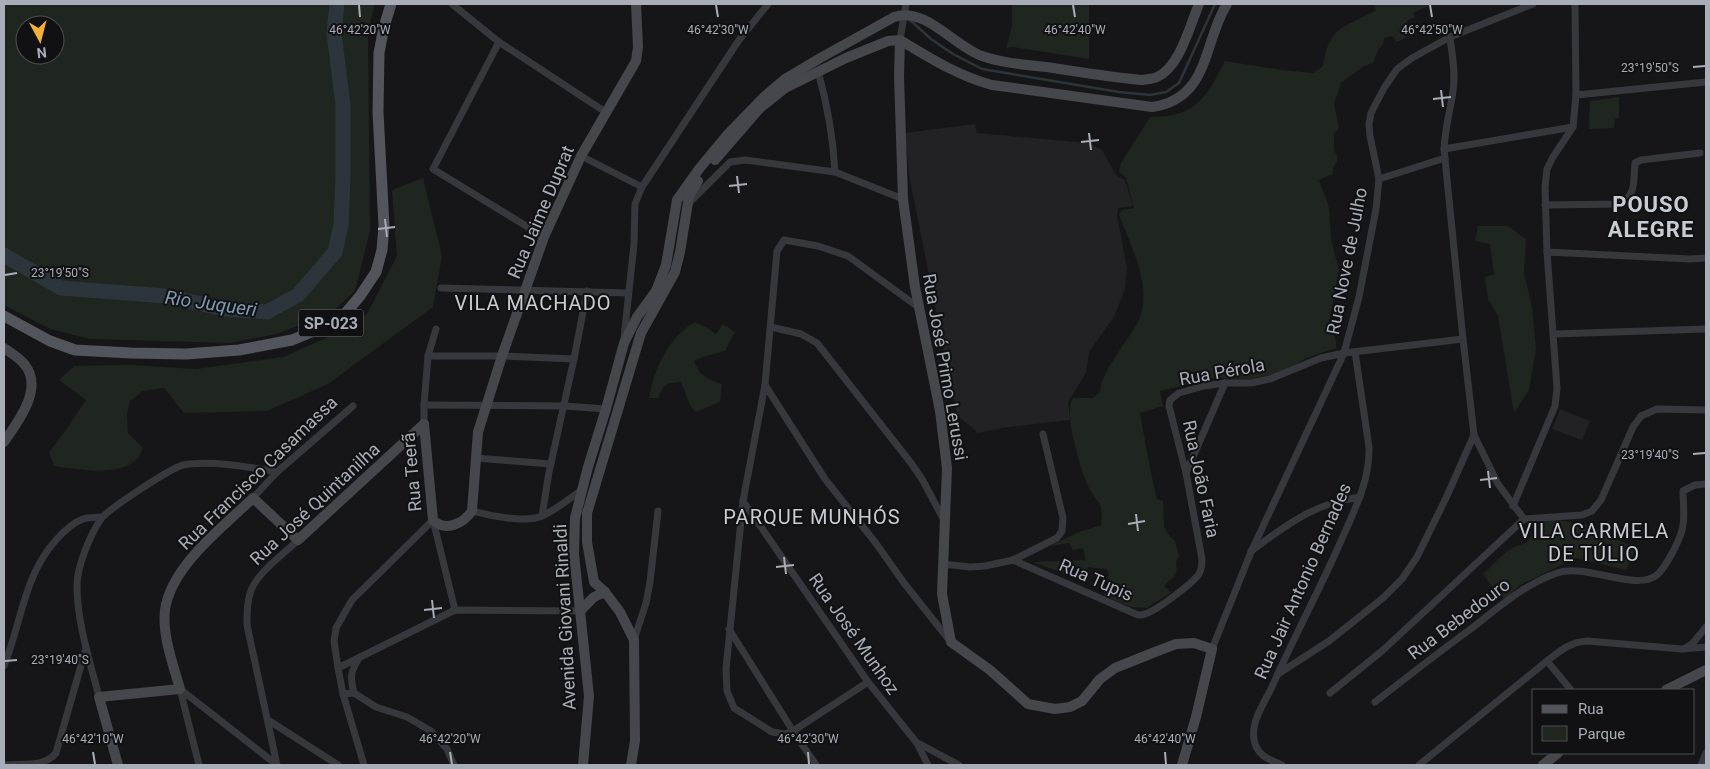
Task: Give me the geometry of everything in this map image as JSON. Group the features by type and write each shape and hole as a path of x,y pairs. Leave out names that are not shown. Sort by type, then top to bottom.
{"main road":[{"name":"SP-023","path":"4,316 50,341 75,350 186,354 239,350 292,340 326,326 344,315 376,272 382,250 384,226 378,112 379,54 391,4"}],"street":[{"path":"452,4 499,42 607,112"},
{"name":"Rua Jaime Duprat","path":"472,511 478,432 485,405 544,238 581,156 636,61 638,47 636,4"},
{"path":"625,340 636,204 642,187 739,40 768,4"},
{"path":"904,9 968,49 983,56 1016,63 1142,80 1157,77 1166,71 1177,59 1199,4"},
{"path":"900,40 937,63 972,80 992,85 1152,106 1170,103 1184,95 1194,84 1227,4"},
{"name":"Rua Nove de Julho","path":"1212,650 1250,552 1344,353 1359,297 1376,209 1378,179 1369,124 1371,113 1384,88 1397,69 1412,58 1450,36 1533,4"},
{"path":"1513,506 1555,406 1557,388 1547,252 1545,187 1547,169 1552,157 1573,127 1576,95 1575,4"},
{"name":"Rua José Primo Lerussi","path":"904,9 900,40 899,85 903,199 918,306 940,411 947,468 942,594 951,642"},
{"name":"Avenida Giovani Rinaldi","path":"583,765 589,696 574,554 575,518 625,340 636,317 656,290 666,265 677,200 698,169 728,134 765,96 785,79 904,9"},
{"path":"1450,36 1454,73 1444,149 1474,435 1498,484 1524,519"},
{"name":"Avenida Giovani Rinaldi","path":"631,765 635,741 634,640 620,612 605,592 594,582 587,542 587,513 639,338 675,272 689,196 708,167 760,108 785,88 818,71 888,41 900,40"},
{"path":"499,42 432,169 544,238"},
{"path":"818,71 833,136 835,172"},
{"path":"1576,95 1706,82"},
{"path":"1444,149 1573,127"},
{"path":"1545,205 1621,204 1630,198 1632,193 1635,162 1700,153"},
{"path":"581,156 642,187"},
{"path":"1378,179 1445,158"},
{"path":"675,206 686,206 718,172 730,162 737,160 835,172 903,199"},
{"path":"868,682 786,734 772,732 734,708 725,680 743,501 766,385 777,251 784,240 818,246 848,256 918,306"},
{"path":"1547,252 1690,259 1706,258"},
{"path":"441,288 628,293"},
{"path":"542,516 587,292"},
{"path":"771,327 801,334 817,343 911,463 922,479 946,524"},
{"name":"Rua Teerã","path":"436,328 428,356 424,424 433,520 455,610"},
{"path":"1554,334 1706,329"},
{"path":"625,340 634,331 638,333 639,338"},
{"name":"Rua Pérola","path":"1170,406 1170,400 1179,393 1225,383 1251,384 1270,379 1312,361 1344,353 1463,339"},
{"path":"4,348 26,366 31,376 32,386 24,408 4,442"},
{"name":"Rua Jair Antonio Bernades","path":"1282,765 1263,757 1257,749 1254,739 1254,726 1360,497 1369,454 1355,352"},
{"path":"621,354 624,362 629,362 632,359"},
{"path":"428,356 574,358"},
{"path":"1186,473 1225,383"},
{"path":"766,385 825,479 875,542 904,584 951,642 990,670 1028,704 1055,709 1070,707 1082,701 1100,679 1115,668 1176,644 1194,644 1212,650 1182,765"},
{"path":"424,405 564,406 606,410"},
{"name":"Rua Francisco Casamassa","path":"199,765 165,625 165,610 175,580 190,559 277,472 353,406"},
{"name":"Rua João Faria","path":"1170,406 1186,473 1202,559"},
{"path":"1330,693 1382,651 1524,519 1582,515 1592,511 1601,500 1634,427 1641,416 1657,409 1706,410"},
{"name":"Rua José Quintanilha","path":"277,765 247,625 248,601 254,586 267,569 424,424"},
{"path":"943,564 970,567 1013,560 1057,538 1064,524 1043,434"},
{"path":"1277,674 1329,641 1383,598 1402,579 1417,557 1474,435"},
{"path":"475,458 551,464"},
{"path":"118,765 86,648 76,585 85,551 102,517 168,471 183,465 242,466 277,472"},
{"name":"Rua Bebedouro","path":"1375,702 1518,592 1545,577 1565,570 1644,581 1656,576 1667,563 1684,527 1684,491 1695,484 1706,484"},
{"path":"364,765 343,694 334,641 336,628 352,600 433,520 438,525 446,527 468,518 472,511 521,518 542,516 582,490"},
{"path":"1250,552 1289,524 1313,511 1332,503 1360,497"},
{"path":"253,498 298,540"},
{"name":"Rua José Munhoz","path":"743,501 868,682 916,742 959,765"},
{"path":"634,640 646,603 650,582 658,510"},
{"path":"4,666 33,575 44,554 64,531 75,523 85,518 102,517"},
{"name":"Rua Tupis","path":"1013,560 1138,614 1144,614 1152,611 1198,575 1202,568 1202,559"},
{"path":"338,668 455,610 580,611 594,597 605,592"},
{"path":"1682,649 1692,644 1706,627"},
{"path":"730,629 816,765"},
{"path":"1419,765 1564,648 1576,642 1682,649 1706,647"},
{"path":"4,764 41,763 52,759 56,753 86,648"},
{"path":"354,693 350,679 353,668 359,658"},
{"path":"1547,662 1570,689"},
{"path":"1668,689 1706,670"},
{"path":"99,697 180,689 277,765"},
{"path":"343,694 354,693 376,707 407,717 431,731 447,749 454,765"},
{"path":"268,720 338,765"},
{"path":"916,742 928,765"},
{"path":"1700,764 1706,753"},
{"path":"1543,765 1557,754"}],"shaded area":[{"path":"975,124 977,133 1088,143 1102,150 1116,175 1125,180 1133,206 1118,208 1117,215 1127,268 1125,289 1114,317 1089,352 1086,373 1068,402 1070,420 1002,428 978,433 957,415 909,175 905,133"},
{"path":"1560,409 1590,421 1582,440 1552,429"}],"green space":[{"path":"4,4 375,4 368,30 370,230 355,291 331,313 277,334 230,343 90,339 50,329 4,305"},
{"path":"1012,4 1089,4 1089,59 1013,47 1006,48 1012,27"},
{"path":"1374,4 1433,4 1413,13 1415,17 1407,21 1406,28 1409,36 1397,42 1392,36 1384,38 1383,44 1378,50 1373,63 1364,66 1341,83 1334,104 1339,128 1334,134 1334,150 1337,162 1333,167 1333,174 1319,180 1329,207 1331,239 1339,270 1329,322 1336,341 1336,348 1306,358 1285,372 1251,379 1215,378 1160,391 1163,406 1140,413 1157,499 1163,501 1164,527 1175,541 1179,556 1174,576 1164,586 1171,592 1147,608 1131,607 1104,596 1109,573 1106,569 1088,567 1084,581 1033,562 1086,560 1083,548 1073,550 1069,543 1050,546 1079,532 1101,525 1100,505 1090,491 1077,453 1071,427 1070,405 1073,398 1093,398 1100,392 1105,374 1138,322 1142,309 1143,295 1139,268 1119,215 1122,210 1134,208 1126,178 1119,172 1121,163 1150,117 1174,115 1194,106 1206,93 1225,61 1313,73 1323,66 1329,42 1334,35 1340,29 1376,10"},
{"path":"1619,97 1619,118 1615,119 1614,128 1589,129 1590,101"},
{"path":"423,178 442,256 433,307 328,384 267,411 184,413 164,388 143,391 130,401 127,414 128,433 143,448 138,458 121,468 110,470 98,471 54,466 49,452 86,400 59,380 74,366 130,365 196,369 283,357 326,338 367,314 397,256 392,190"},
{"path":"1478,226 1508,226 1526,239 1524,273 1532,307 1536,348 1529,390 1514,413 1498,316 1488,299 1485,277 1494,274 1490,244 1475,241"},
{"path":"695,322 716,334 723,324 735,332 725,351 694,361 705,376 712,381 722,384 720,402 696,412 690,405 680,382 666,385 658,398 649,398 654,376 670,345 685,328"},
{"path":"1550,519 1589,525 1636,549 1626,570 1576,558 1520,585 1505,599 1497,594 1483,574 1506,552 1529,540 1536,525"}],"waterway":[{"name":"Rio Juqueri","path":"4,255 61,288 165,296 225,309 267,312 298,295 335,252 341,225 343,105 334,33 337,4"},
{"path":"910,20 931,39 953,54 982,69 1119,92 1150,95 1166,92 1179,83 1215,4"}],"district":[{"name":"POUSO ALEGRE","path":"1651,216"},
{"name":"VILA MACHADO","path":"533,303"},
{"name":"PARQUE MUNHÓS","path":"812,517"},
{"name":"VILA CARMELA DE TÚLIO","path":"1594,542"}]}
